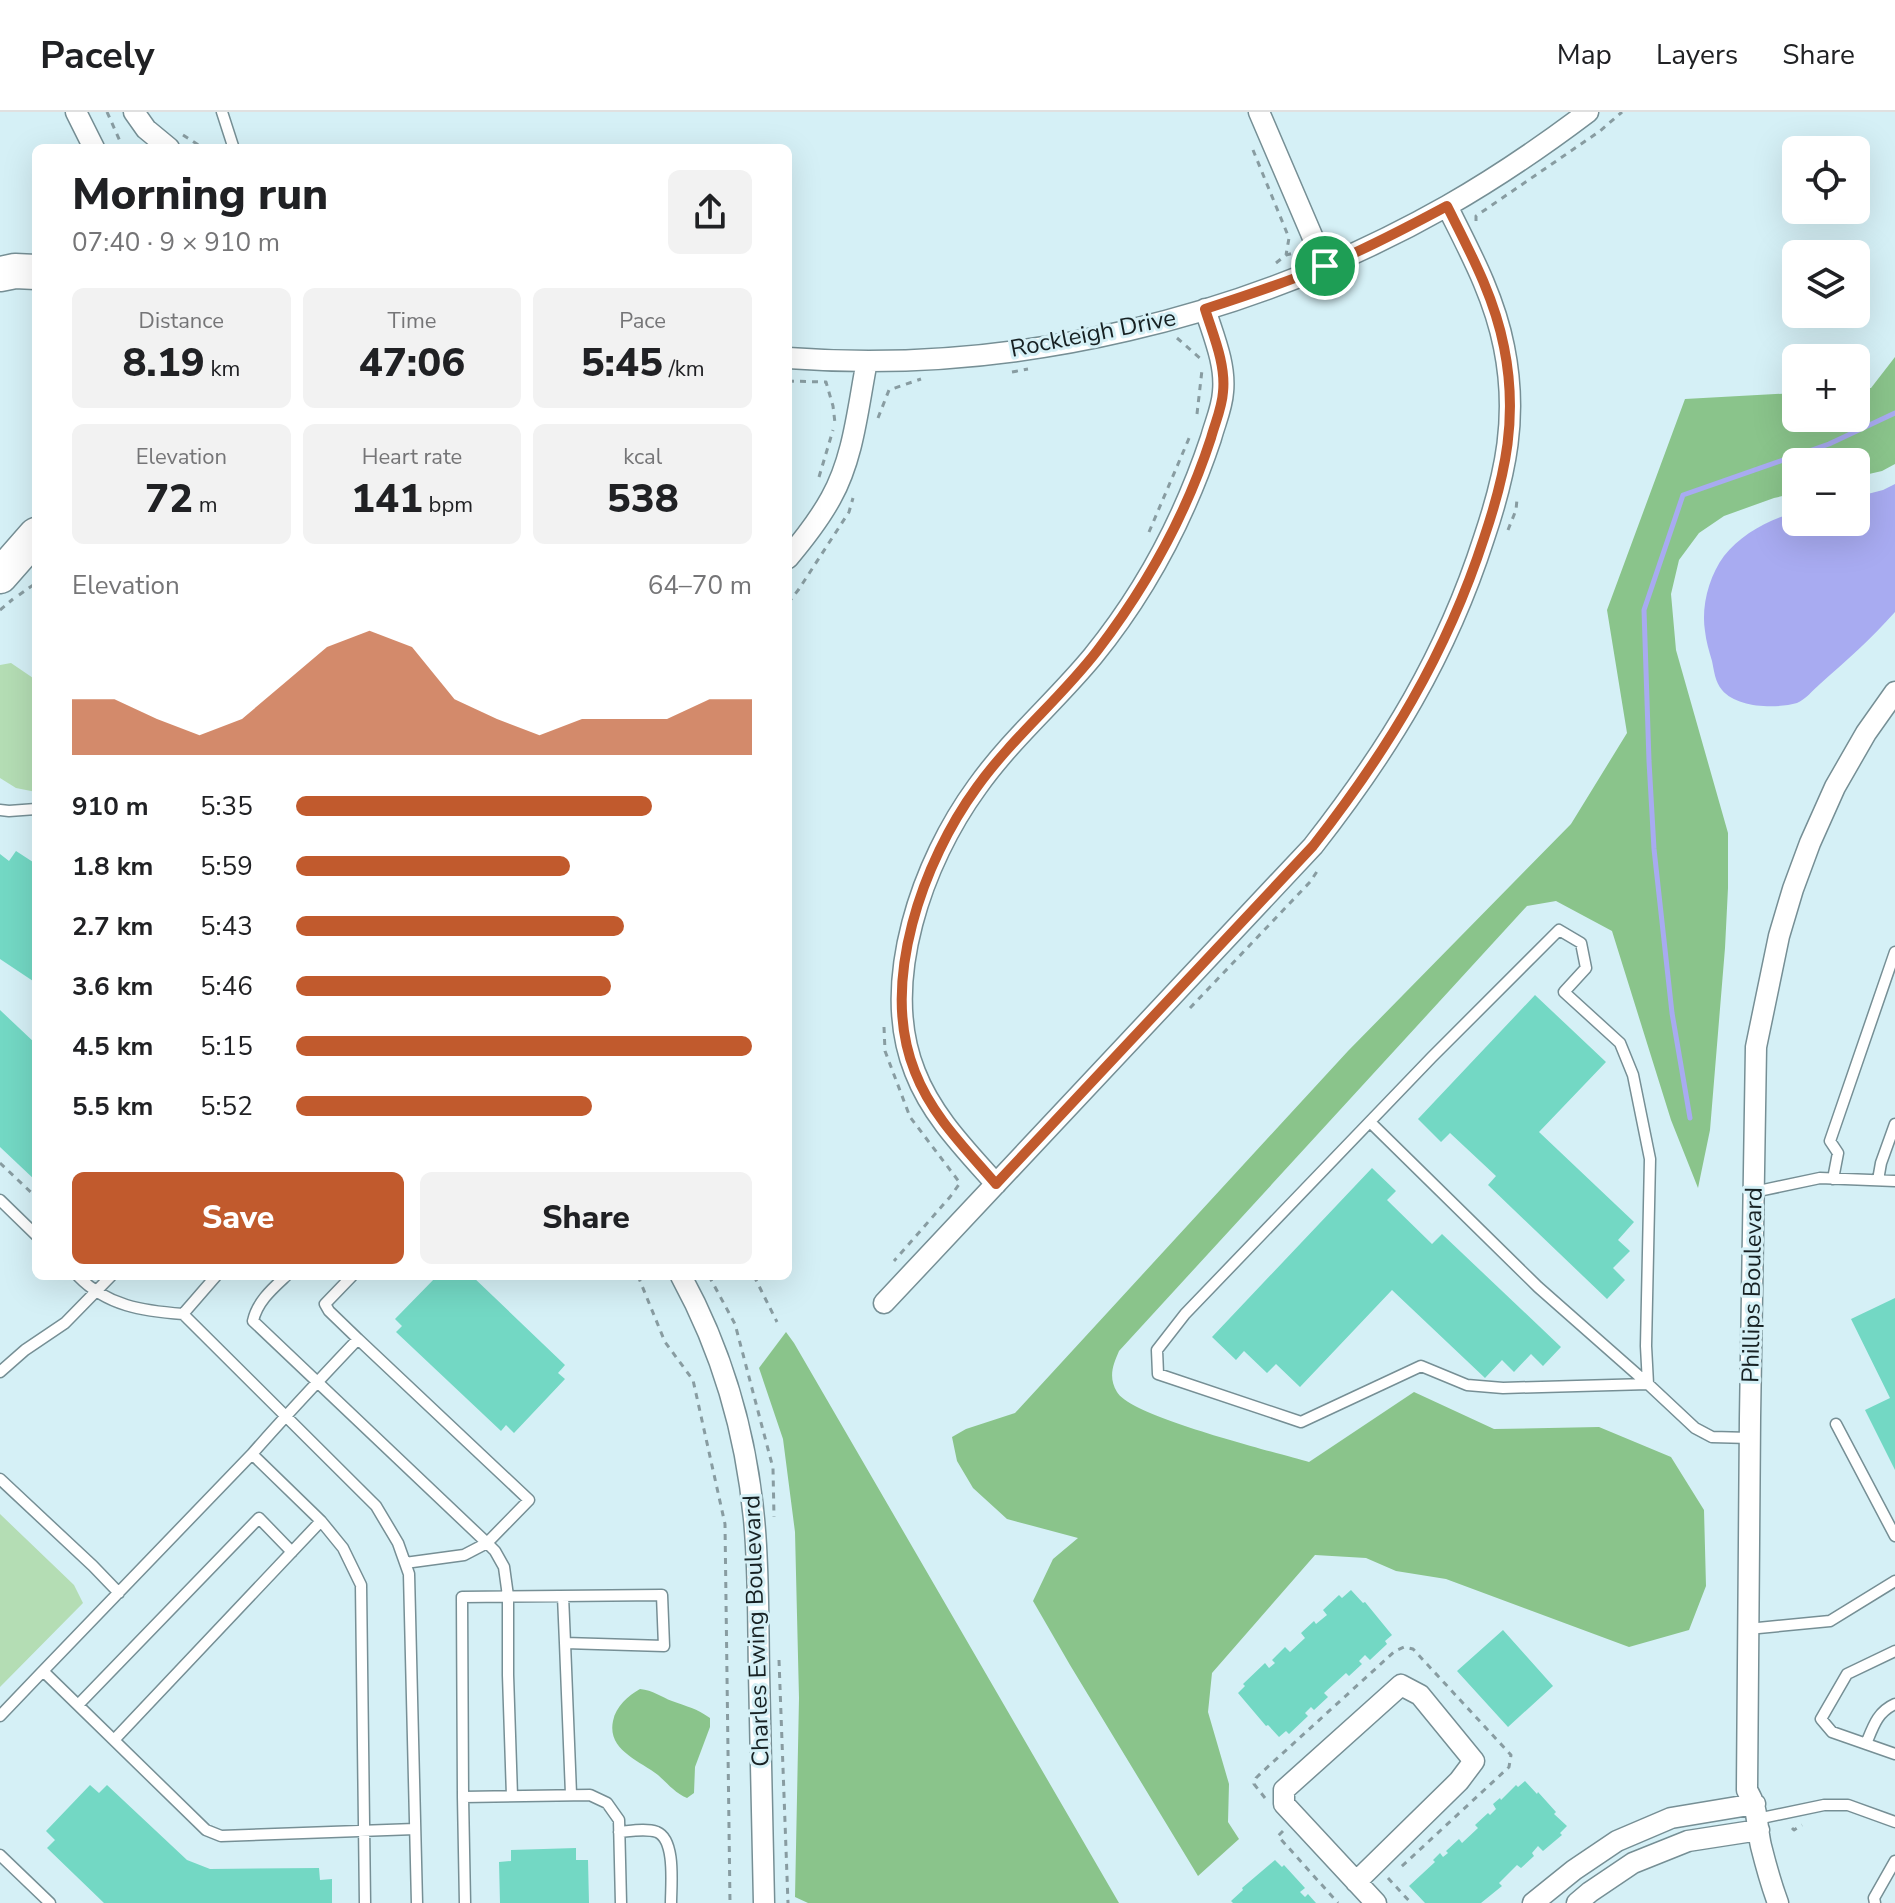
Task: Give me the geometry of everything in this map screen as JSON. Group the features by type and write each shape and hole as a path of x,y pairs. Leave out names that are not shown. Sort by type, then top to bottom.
{"main road":[{"path":"0,576 32,540"}],"street":[{"path":"76,112 92,144"},
{"path":"134,112 146,129 164,144"},
{"path":"1259,112 1321,257"},
{"name":"Rockleigh Drive","path":"792,358 867,361 1011,351 1134,329 1205,309 1274,286 1321,257 1389,237 1510,167 1588,112"},
{"path":"884,1303 1313,846 1353,795 1422,686 1474,569 1494,508 1506,459 1510,412 1504,347 1494,308 1482,276 1447,206"},
{"path":"996,1184 943,1122 927,1099 914,1070 905,1040 902,1012 909,940 920,899 954,822 1003,754 1096,652 1127,609 1180,517 1202,465 1223,393 1221,365 1205,309"},
{"path":"792,553 833,496 844,468 867,361"},
{"path":"0,584 32,563"},
{"name":"Phillips Boulevard","path":"1778,1903 1747,1790 1756,1047 1779,936 1810,843 1835,787 1866,733 1895,692"},
{"name":"Charles Ewing Boulevard","path":"683,1280 722,1368 740,1431 750,1483 756,1562 764,1903"},
{"path":"1356,1882 1459,1781 1474,1761 1420,1695 1401,1685 1284,1790 1284,1804 1356,1882 1376,1903"},
{"path":"1533,1903 1617,1841 1671,1818 1757,1818"},
{"path":"1577,1903 1633,1863 1757,1818"}],"lane":[{"path":"222,112 232,144"},
{"path":"0,810 32,809"},
{"path":"1559,930 1581,943 1586,968 1564,992 1620,1043 1633,1075 1650,1159 1648,1384 1491,1387 1467,1385 1421,1366 1301,1422 1158,1374 1157,1350 1185,1314 1559,930"},
{"path":"1833,1179 1838,1153 1830,1141 1895,952"},
{"path":"1370,1122 1538,1287 1695,1428 1712,1437 1750,1438"},
{"path":"1878,1180 1895,1124"},
{"path":"1754,1192 1820,1178 1895,1181"},
{"path":"0,1200 32,1231"},
{"path":"82,1280 116,1303 183,1314 376,1506 398,1543 409,1574 417,1903"},
{"path":"0,1372 25,1350 65,1323 107,1280"},
{"path":"183,1314 213,1280"},
{"path":"282,1280 265,1297 253,1321 487,1543 504,1567 508,1596 512,1796"},
{"path":"348,1280 325,1304 329,1311 529,1500 487,1543 464,1555 405,1563"},
{"path":"0,1716 358,1339"},
{"path":"1836,1424 1895,1536"},
{"path":"252,1454 321,1521 343,1548 361,1585 365,1903"},
{"path":"0,1479 119,1593"},
{"path":"78,1705 259,1518 292,1552"},
{"path":"114,1740 321,1521"},
{"path":"1748,1629 1830,1621 1895,1581"},
{"path":"465,1903 462,1597 662,1595 664,1646 565,1643"},
{"path":"563,1596 571,1794"},
{"path":"1895,1651 1847,1674 1821,1719 1832,1732 1895,1754"},
{"path":"43,1671 206,1830 221,1836 415,1829"},
{"path":"1866,1744 1877,1718 1887,1707 1895,1704"},
{"path":"463,1797 571,1794 590,1795 607,1803 619,1820 621,1903"},
{"path":"1757,1818 1824,1805 1848,1805 1895,1822"},
{"path":"619,1832 647,1830 662,1835 669,1845 671,1903"},
{"path":"0,1855 50,1903"},
{"path":"1875,1903 1874,1898 1895,1861"}],"path":[{"path":"107,112 121,144"},
{"path":"1477,231 1476,216 1600,131 1622,112"},
{"path":"1249,140 1289,238 1286,255 1274,265"},
{"path":"1286,255 1321,257"},
{"path":"1178,338 1203,360 1196,421"},
{"path":"1007,372 1036,368"},
{"path":"875,428 889,390 921,379"},
{"path":"792,381 826,382 830,394 835,424 817,483"},
{"path":"1145,541 1191,434"},
{"path":"1505,540 1516,510 1517,495"},
{"path":"792,598 849,512 853,498"},
{"path":"1187,1011 1319,869"},
{"path":"883,1021 885,1051 910,1117 960,1183 894,1261"},
{"path":"0,1163 32,1193"},
{"path":"640,1280 665,1342 693,1380 725,1524 730,1903"},
{"path":"756,1280 777,1322"},
{"path":"1269,1803 1254,1784 1256,1778 1395,1651 1404,1647 1413,1649 1511,1755 1509,1767 1398,1870"},
{"path":"1288,1826 1278,1836 1338,1903"},
{"path":"1388,1878 1411,1903"}],"green space":[{"path":"1895,357 1895,464 1870,474 1870,448 1782,448 1782,496 1724,516 1699,533 1679,560 1671,594 1676,650 1728,833 1725,948 1710,1130 1698,1188 1671,1120 1612,931 1556,901 1527,906 1119,1351 1112,1371 1117,1392 1128,1402 1148,1412 1206,1433 1309,1462 1414,1392 1494,1429 1599,1427 1671,1457 1704,1510 1706,1586 1689,1630 1629,1647 1446,1579 1396,1571 1366,1558 1315,1555 1212,1673 1208,1712 1229,1784 1228,1822 1239,1839 1198,1876 1033,1601 1053,1559 1078,1538 1007,1519 973,1488 957,1461 952,1437 966,1429 1015,1413 1348,1051 1571,824 1627,733 1607,610 1685,399 1782,394 1782,432 1870,432 1871,388"},
{"path":"11,663 32,677 32,791 16,788 0,778 0,665"},
{"path":"786,1332 1119,1903 808,1903 795,1897 799,1698 795,1532 783,1439 759,1368"},
{"path":"0,1514 74,1585 83,1603 0,1687"},
{"path":"640,1689 710,1718 710,1727 695,1767 694,1793 687,1798 626,1753 615,1740 612,1731 617,1711 627,1698"}],"water":[{"path":"1895,484 1895,612 1800,702 1757,706 1729,696 1716,680 1704,622 1710,582 1724,556 1757,528 1782,517 1782,536 1870,536 1870,493"}],"building":[{"path":"16,851 32,861 32,980 0,959 0,854 9,861"},
{"path":"1535,995 1606,1062 1539,1132 1634,1222 1618,1240 1630,1251 1613,1268 1625,1280 1607,1299 1488,1185 1496,1176 1450,1133 1441,1142 1418,1119"},
{"path":"0,1010 32,1040 32,1177 0,1147"},
{"path":"1372,1168 1396,1191 1387,1200 1432,1244 1442,1234 1561,1347 1543,1366 1531,1354 1514,1372 1502,1360 1485,1378 1392,1290 1300,1387 1276,1364 1267,1373 1244,1351 1236,1360 1212,1337"},
{"path":"433,1280 476,1280 565,1365 558,1373 565,1379 514,1433 506,1425 501,1431 396,1332 402,1326 395,1319"},
{"path":"1895,1298 1895,1470 1865,1410 1890,1398 1851,1319"},
{"path":"1351,1590 1392,1635 1370,1660 1365,1655 1359,1661 1362,1664 1349,1676 1346,1673 1324,1693 1328,1697 1314,1710 1311,1707 1305,1713 1308,1716 1289,1734 1286,1731 1279,1737 1238,1693 1265,1663 1269,1668 1275,1663 1272,1660 1285,1647 1290,1652 1305,1638 1301,1633 1314,1621 1316,1624 1327,1615 1323,1610 1339,1595 1342,1598"},
{"path":"1503,1630 1553,1686 1508,1727 1457,1671"},
{"path":"1525,1781 1567,1826 1560,1833 1562,1835 1543,1851 1538,1846 1532,1853 1534,1856 1521,1868 1517,1865 1499,1883 1502,1886 1481,1903 1425,1903 1409,1886 1435,1862 1433,1860 1440,1853 1443,1857 1459,1839 1462,1843 1478,1828 1475,1825 1496,1809 1493,1804"},
{"path":"90,1785 99,1793 107,1785 187,1860 210,1869 319,1868 320,1880 332,1879 332,1903 104,1903 47,1848 55,1840 46,1831"},
{"path":"576,1848 576,1860 588,1860 589,1903 500,1903 499,1862 511,1861 511,1850"},
{"path":"1275,1860 1282,1867 1284,1865 1305,1888 1300,1892 1305,1897 1308,1894 1316,1903 1231,1901 1242,1888"}],"waterway":[{"path":"1690,1118 1672,1013 1654,849 1644,610 1683,495 1829,444 1895,413"}],"route":[{"path":"1447,206 1482,276 1504,347 1510,386 1510,426 1494,508 1474,569 1422,686 1353,795 1313,846 996,1184 927,1099 905,1040 903,980 920,899 954,822 977,787 1096,652 1155,564 1180,517 1202,465 1223,393 1219,356 1205,309 1325,266 1447,206"}]}
